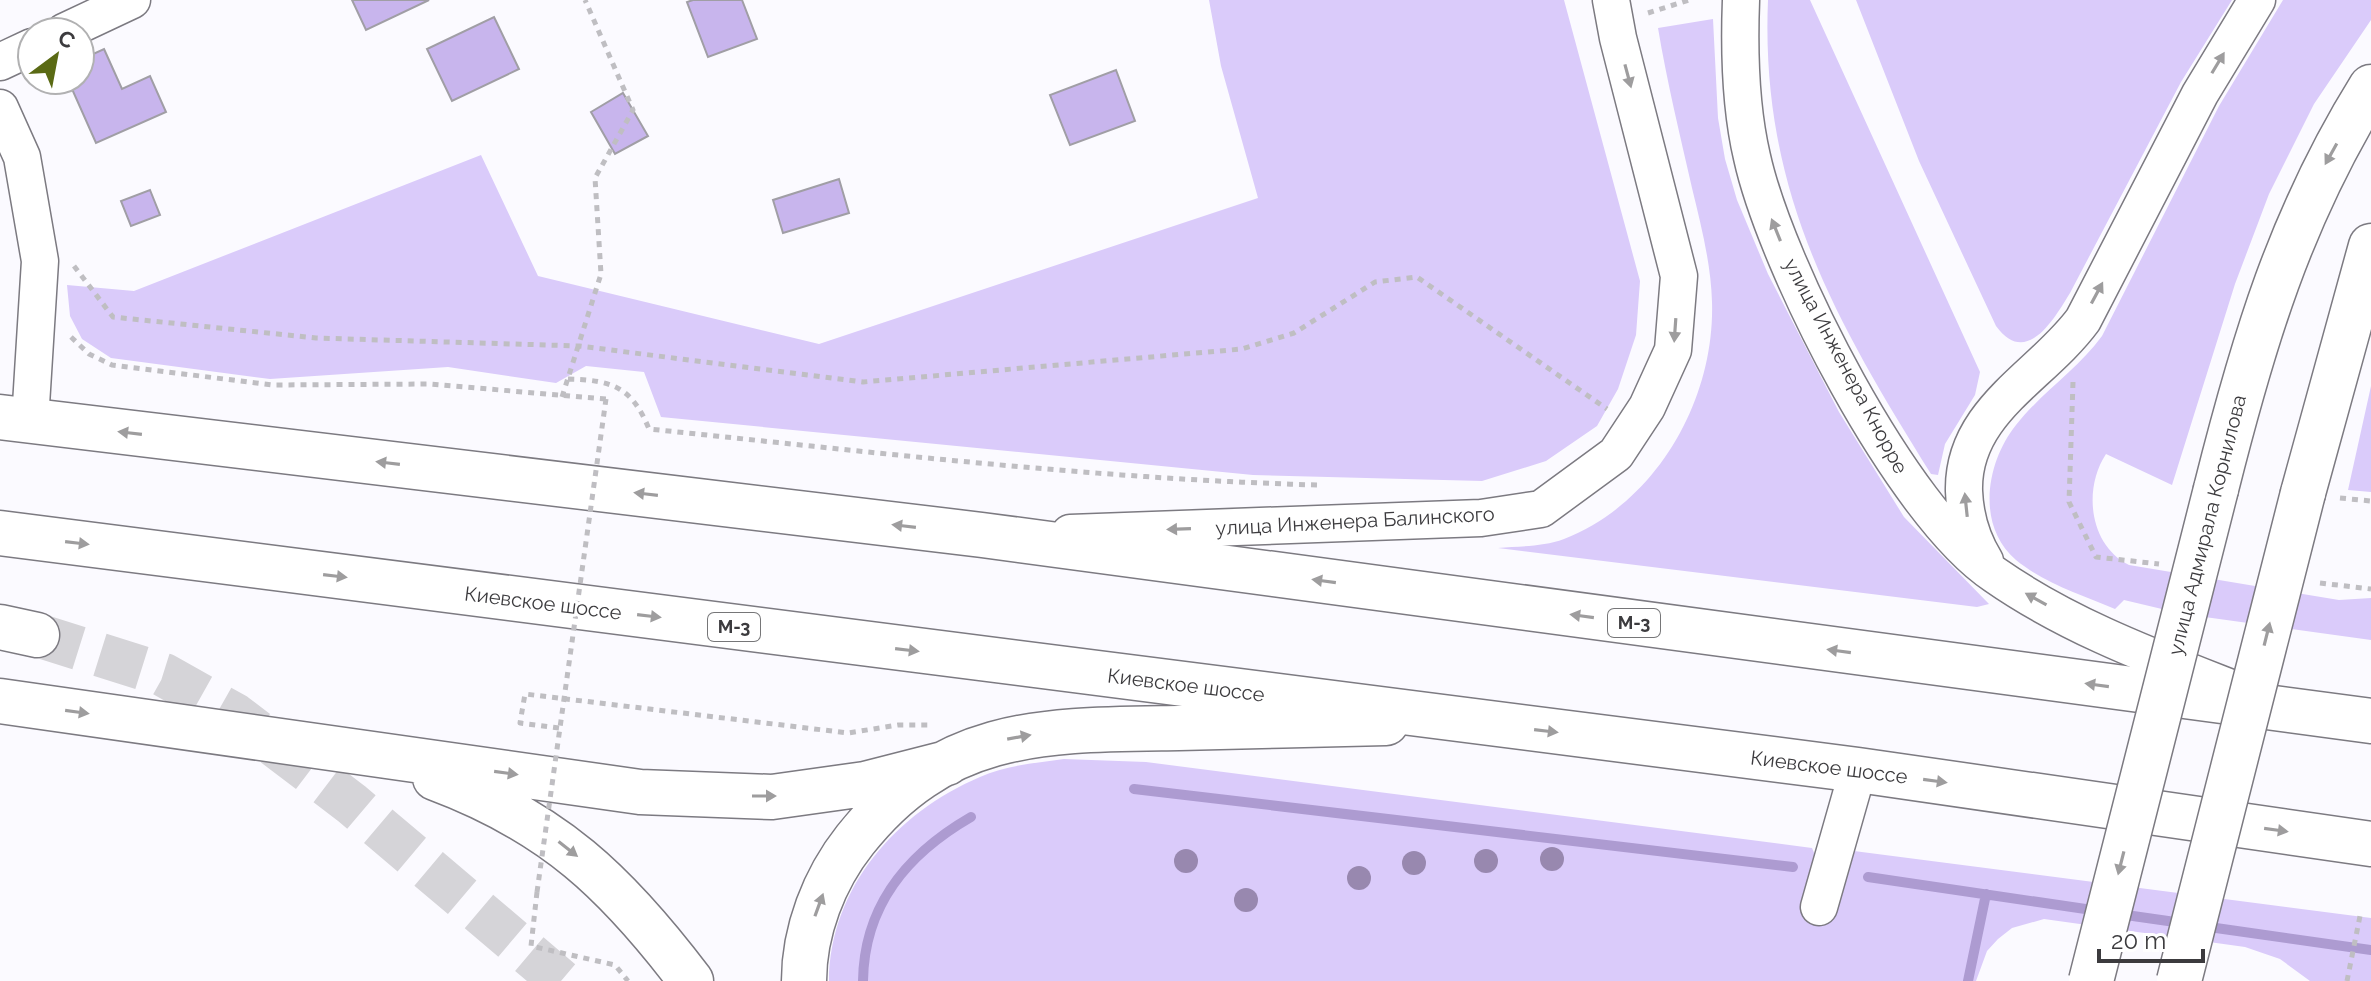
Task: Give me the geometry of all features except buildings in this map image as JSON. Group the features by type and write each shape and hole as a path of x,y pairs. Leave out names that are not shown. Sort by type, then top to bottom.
{"main road":[{"name":"улица Адмирала Корнилова","path":"2091,981 2246,373 2285,253 2325,165 2371,87"},
{"path":"2179,981 2303,493 2371,246"},
{"name":"М-3","path":"15,419 982,535 2371,721"},
{"name":"Киевское шоссе","path":"0,533 1858,770 2371,844"},
{"path":"0,701 640,792 772,797 865,784 940,744 998,741 1072,729 1468,722"},
{"path":"804,981 807,947 820,901 844,854 940,744"},
{"path":"373,754 459,787 519,816 561,843 611,883 691,981"}],"street":[{"path":"96,17 132,0"},
{"name":"улица Инженера Балинского","path":"982,535 1481,518 1541,509 1616,454 1647,407 1673,350 1679,276 1611,0"},
{"name":"улица Инженера Кнорре","path":"1741,0 1741,75 1751,155 1761,192 1790,265 1859,399 1917,496 1951,537 1995,576 2104,637 2285,710"},
{"path":"1995,576 1973,537 1965,510 1968,456 1979,431 1998,405 2059,350 2083,320 2200,94 2257,0"},
{"path":"0,108 22,157 40,261 15,419"},
{"path":"1819,907 1858,770"}],"path":[{"path":"562,397 601,274 595,178 633,110 585,0"},
{"path":"40,261 72,262 113,317 316,338 579,346 863,382 1242,349 1294,333 1375,282 1417,277 1600,404"},
{"path":"89,354 112,365 272,385 429,384 606,399 531,946 615,965 628,981"},
{"path":"568,379 600,380 637,401 649,429 921,457 1253,484 1330,486"},
{"path":"2349,499 2371,501"},
{"path":"559,728 520,723 525,694 848,733 898,725 940,744"},
{"path":"2347,981 2361,911"}],"shaded area":[{"path":"1209,0 1564,0 1640,281 1636,335 1618,389 1597,426 1546,461 1482,481 1253,475 661,417 644,372 586,366 556,383 448,367 270,379 111,358 82,339 70,316 67,285 134,291 481,155 538,276 819,344 1258,198 1221,66"},
{"path":"1768,0 1810,0 1980,372 1975,395 1945,444 1938,475 1931,474 1863,361 1810,250 1790,192 1776,132 1769,69"},
{"path":"1856,0 2232,0 2181,82 2070,293 2047,327 2028,341 2018,342 2007,338 1996,326 1919,161"},
{"path":"2283,0 2371,0 2371,20 2314,104 2269,194 2235,284 2172,485 2106,454 2094,483 2094,515 2105,544 2129,565 2339,600 2371,598 2371,640 2183,614 2124,600 2115,609 2051,582 2016,560 2003,546 1990,511 1992,474 2006,440 2026,413 2082,360 2102,336 2219,106"},
{"path":"1713,19 1718,118 1725,159 1737,200 1768,274 1839,412 1904,517 1989,604 1977,607 1498,548 1556,542 1597,522 1627,500 1652,474 1674,443 1691,410 1703,375 1710,339 1711,288 1705,245 1658,28"},
{"path":"2371,386 2371,492 2348,490"},
{"path":"1064,759 1146,762 1812,848 1817,860 1854,851 2371,918 2371,981 2310,981 2280,959 2245,947 2044,919 2012,928 1998,939 1987,951 1976,981 829,981 832,947 841,914 855,884 896,832 922,810 980,777 1011,767"}],"waterway":[{"path":"1134,789 1793,867"},
{"path":"863,981 871,929 893,884 927,848 971,817"},
{"path":"1868,877 2099,911"},
{"path":"1968,981 1986,894"},
{"path":"2119,914 2182,923"},
{"path":"2202,926 2371,950"}],"tunnel":[{"path":"37,635 164,675 235,715 352,804 561,981"}]}
